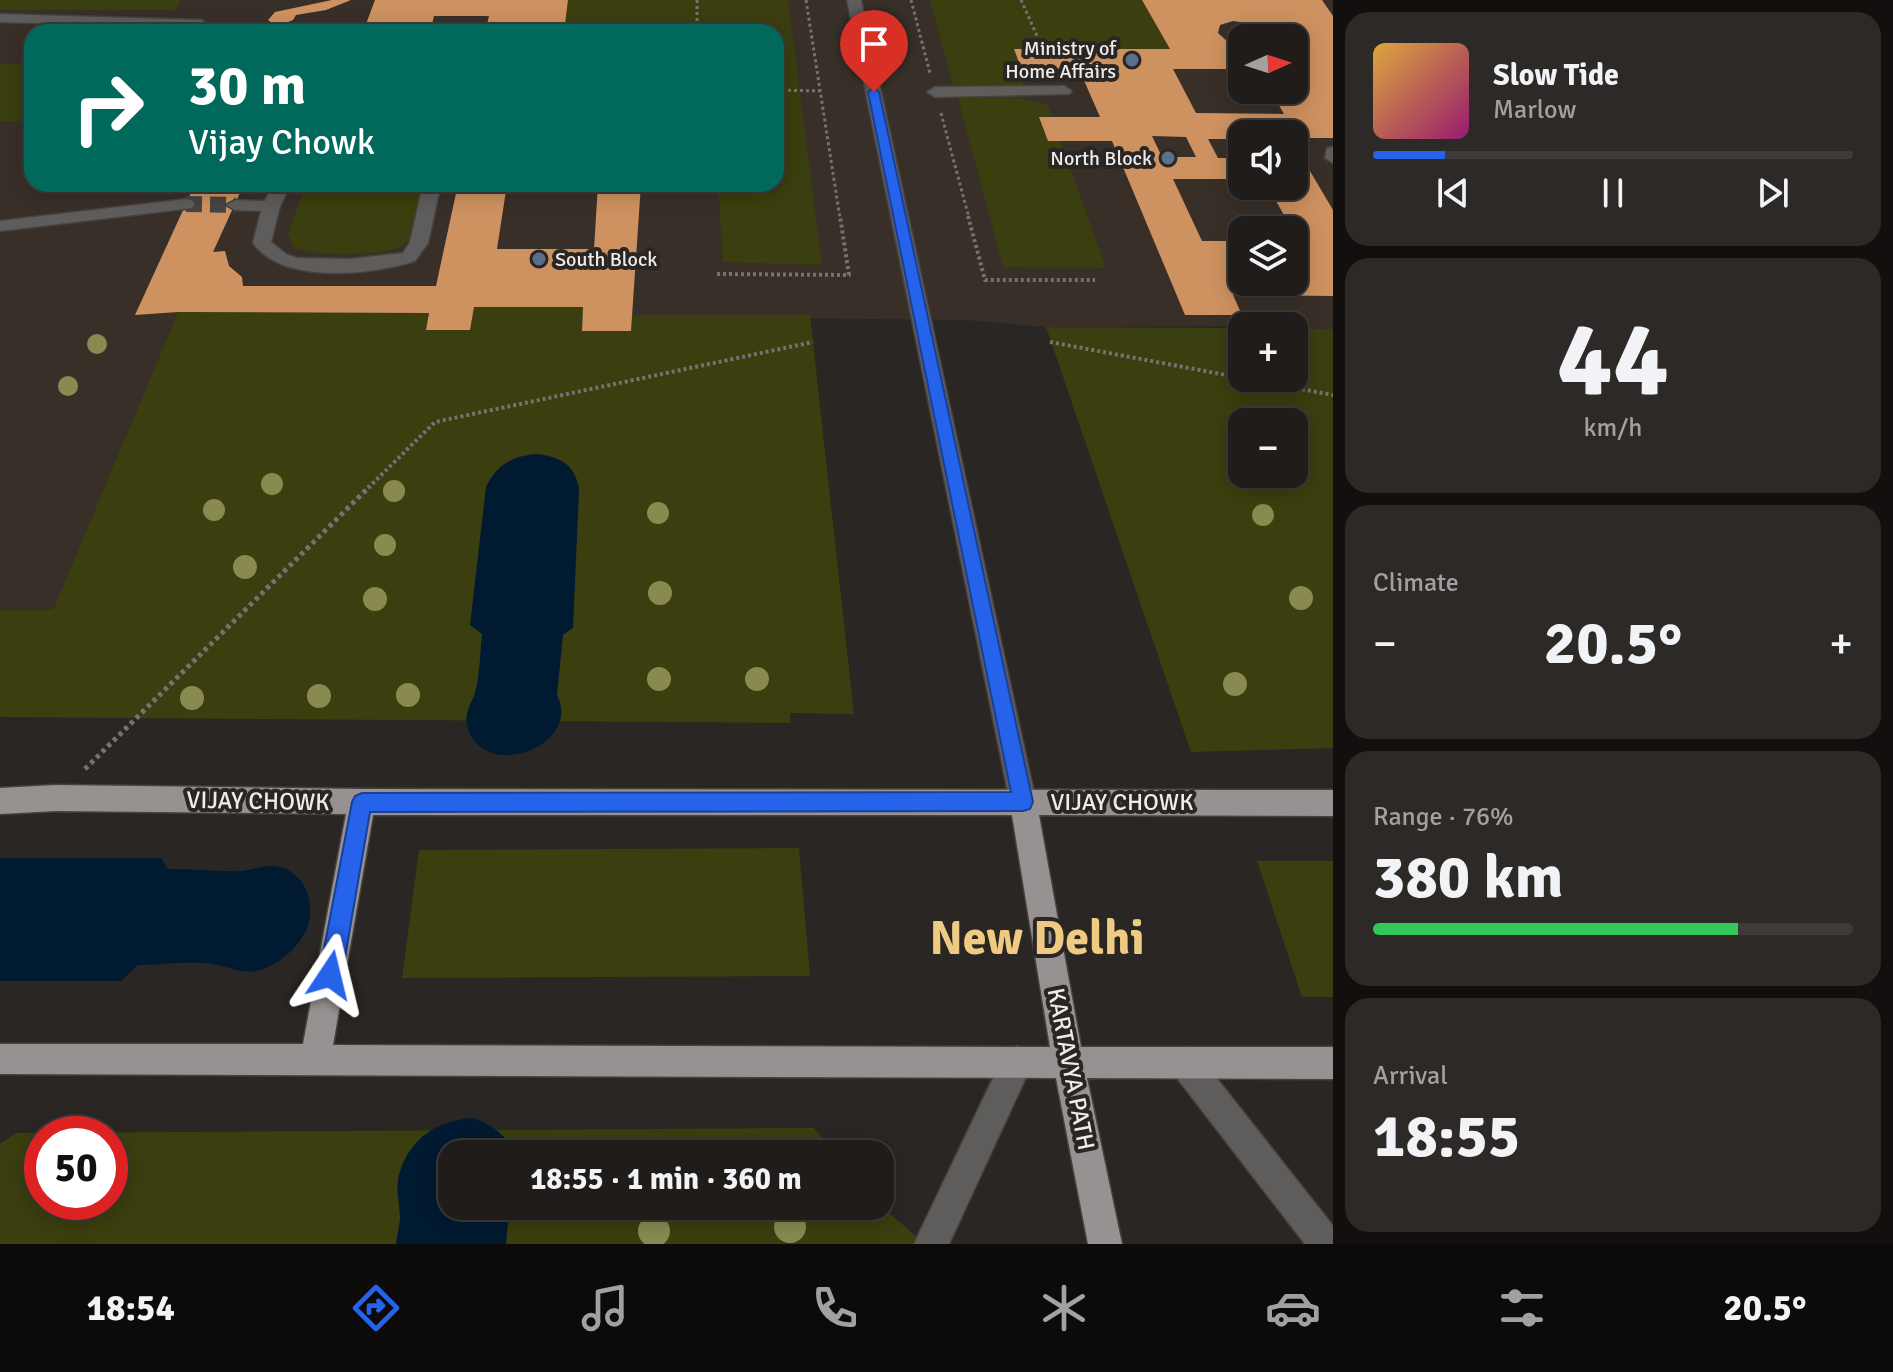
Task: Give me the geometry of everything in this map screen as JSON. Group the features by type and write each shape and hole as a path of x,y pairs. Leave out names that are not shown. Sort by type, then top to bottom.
{"main road":[{"name":"VIJAY CHOWK","path":"0,801 56,798 362,802 1333,803"},
{"path":"315,1061 362,802"},
{"name":"KARTAVYA PATH","path":"1023,802 1068,1062 1105,1244"},
{"path":"0,1059 1333,1063"}],"street":[{"name":"KARTAVYA PATH","path":"854,0 1023,802"},
{"path":"0,18 201,24"},
{"path":"935,92 1064,91"},
{"path":"1333,152 1333,158"},
{"path":"278,192 271,206 262,243 271,253 287,262 400,261 409,257 419,243 430,192"},
{"path":"3,226 186,204"},
{"path":"235,205 271,206"},
{"path":"931,1244 1017,1062"},
{"path":"1185,1063 1326,1244"}],"path":[{"path":"697,0 697,24"},
{"path":"717,274 849,275 806,0"},
{"path":"911,0 985,280 1095,280"},
{"path":"1021,0 1037,36"},
{"path":"784,90 820,91"},
{"path":"56,798 435,422 813,342"},
{"path":"1050,342 1228,375"},
{"path":"1308,390 1333,395"}],"shaded area":[{"path":"0,0 1333,0 1333,329 1308,329 1308,312 1228,312 1228,326 1046,327 966,320 178,312 53,611 0,610"}],"green space":[{"path":"0,0 181,0 175,10 0,10"},
{"path":"568,0 788,0 822,265 723,262 719,192 784,192 784,24 565,24"},
{"path":"930,0 1142,0 1170,49 1015,49 1023,85 953,85"},
{"path":"0,64 24,65 24,121 0,121"},
{"path":"1014,97 1048,105 1106,268 1003,267 958,98"},
{"path":"303,192 425,192 415,236 394,249 371,253 315,253 293,247 288,233"},
{"path":"474,307 583,307 582,331 631,331 632,315 810,315 854,714 790,713 790,723 0,717 0,610 53,610 178,312 429,313 427,330 470,330"},
{"path":"1046,327 1228,328 1228,392 1308,392 1308,329 1333,329 1333,748 1191,752"},
{"path":"799,848 810,976 402,978 419,850"},
{"path":"1257,861 1333,861 1333,997 1302,997"},
{"path":"814,1128 824,1140 438,1140 438,1220 894,1220 894,1217 925,1244 0,1244 0,1144 16,1133 24,1133 24,1220 128,1220 128,1132"}],"water":[{"path":"537,454 565,463 574,473 579,489 573,628 563,635 557,695 561,714 556,730 544,743 527,752 508,755 491,753 476,743 466,720 475,694 482,634 470,625 486,487 495,472 507,463"},
{"path":"0,858 161,858 168,869 233,871 268,866 282,868 299,878 304,886 310,905 308,925 289,953 268,967 254,971 178,963 138,965 121,981 0,981"},
{"path":"474,1118 487,1124 506,1140 438,1140 438,1220 510,1220 506,1244 396,1244 400,1219 398,1181 404,1162 427,1133"}],"building":[{"path":"332,0 351,0 326,10 296,15 293,20 283,24 273,24 268,20 275,12"},
{"path":"375,0 568,0 565,24 487,24 489,16 434,16 432,24 366,24"},
{"name":"North Block","path":"1142,0 1322,0 1333,16 1333,138 1308,138 1308,120 1228,120 1228,139 1208,139 1218,158 1228,158 1228,179 1173,179 1202,241 1228,241 1228,296 1233,296 1241,312 1185,315 1112,141 1048,141 1039,117 1100,117 1079,69 1021,68 1014,49 1170,49","holes":["1152,136 1186,137 1196,157 1162,157"]},
{"name":"North Block","path":"1308,168 1333,210 1333,296 1308,296 1308,216 1284,216 1276,200 1308,200"},
{"name":"South Block","path":"191,192 240,192 213,252 225,251 229,266 242,277 243,286 436,286 456,192 506,192 497,249 594,249 598,192 640,192 631,331 582,331 583,307 474,307 470,330 426,330 429,313 178,312 135,315"}],"tunnel":[{"path":"186,204 235,205"}],"place":[{"name":"Ministry of Home Affairs","path":"1132,60"},
{"name":"North Block","path":"1168,158"},
{"name":"South Block","path":"539,259"}],"district":[{"name":"New Delhi","path":"1037,938"}],"route":[{"path":"330,975 362,802 1023,802 874,92"}]}
